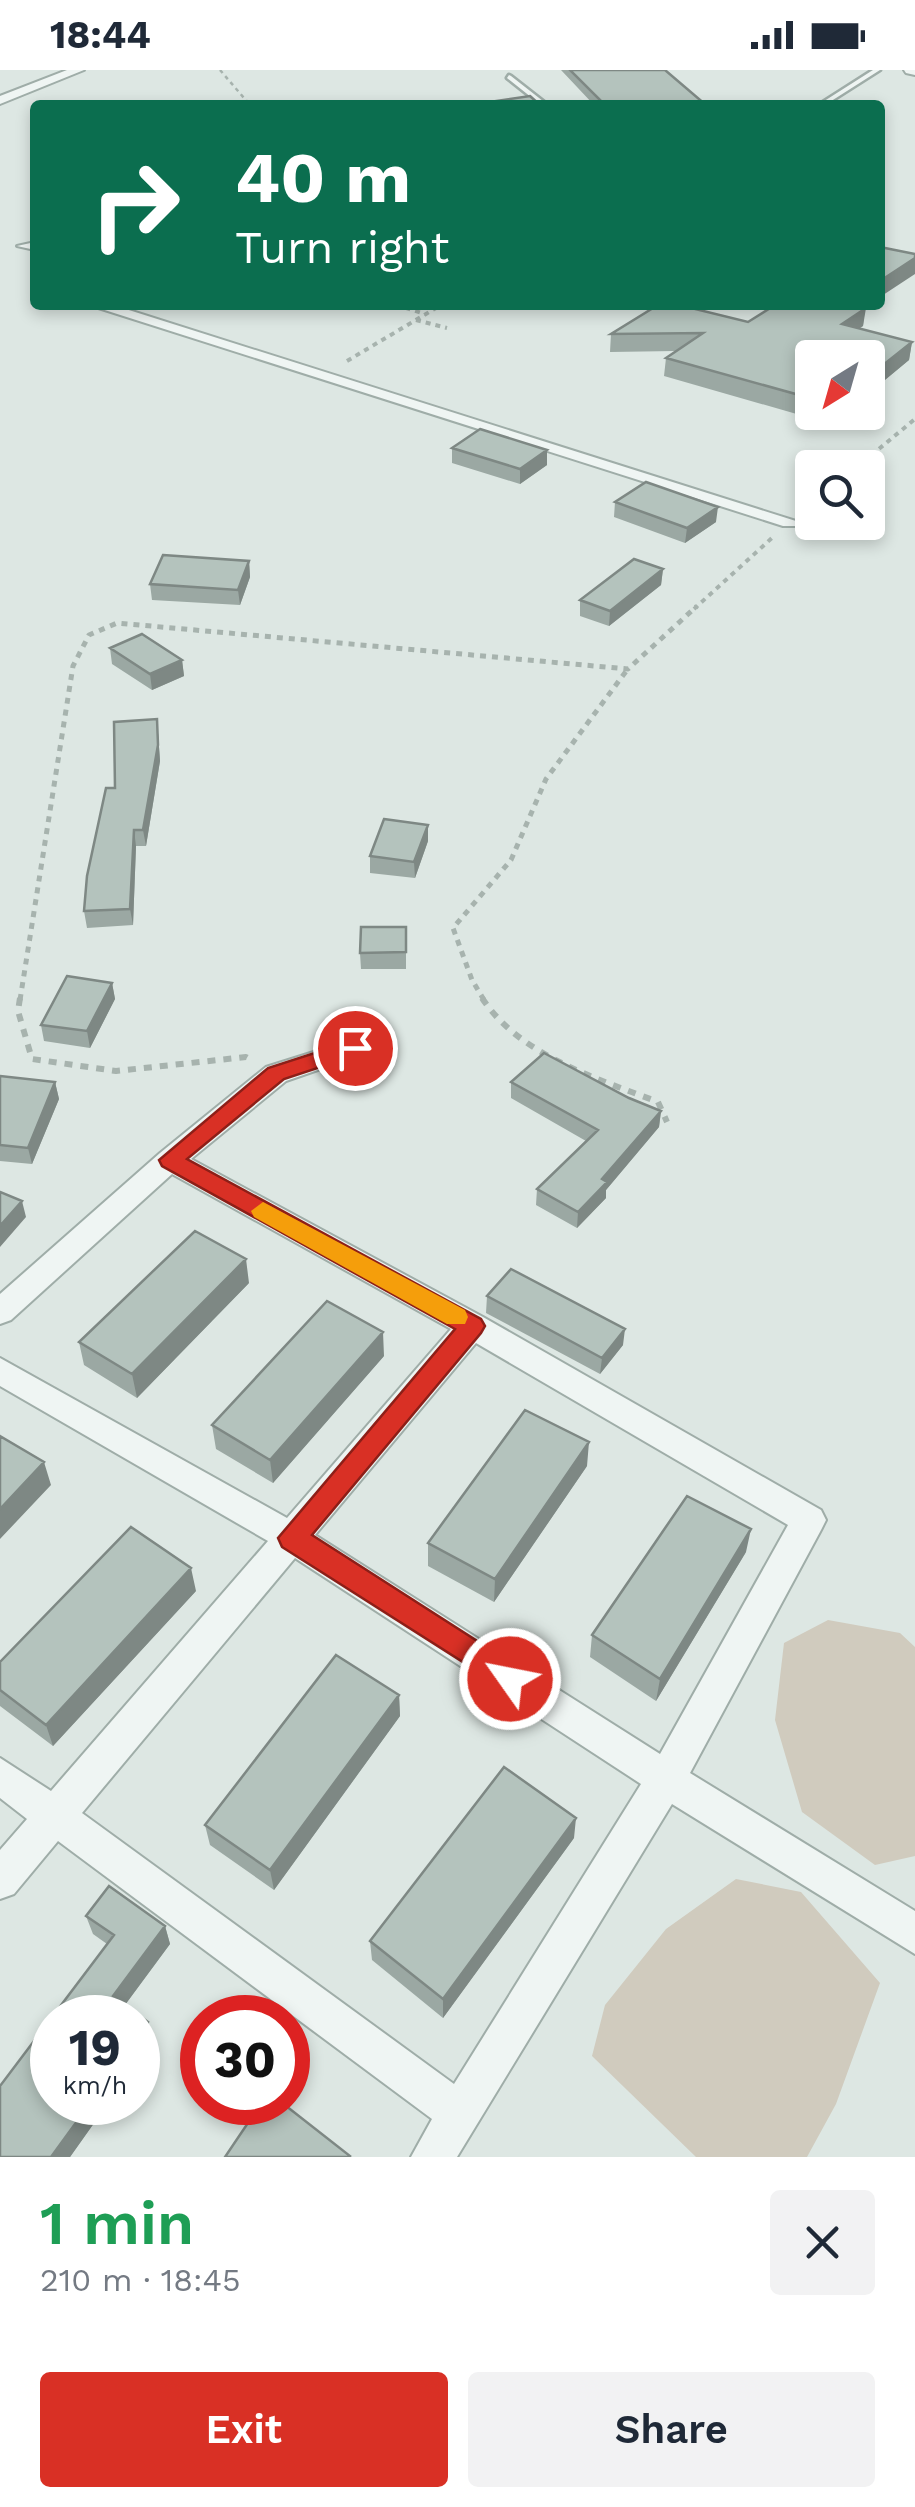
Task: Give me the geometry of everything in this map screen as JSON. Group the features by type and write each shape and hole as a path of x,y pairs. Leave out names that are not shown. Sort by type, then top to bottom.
{"street":[{"path":"0,100 78,70"},
{"path":"113,310 790,522"},
{"path":"0,1312 170,1160 276,1074 355,1048"},
{"path":"170,1160 472,1326 809,1520 666,1779 432,2157"},
{"path":"0,1880 472,1326"},
{"path":"0,1370 292,1538 915,1934"},
{"path":"0,1776 460,2114"}],"lane":[{"path":"829,100 877,70"},
{"path":"509,78 538,100"}],"path":[{"path":"220,70 246,100"},
{"path":"413,310 426,314"},
{"path":"318,374 433,310"},
{"path":"416,320 447,328"},
{"path":"878,450 915,419"},
{"path":"668,1122 658,1102 560,1062 499,1020 476,988 453,928 510,860 546,779 628,669 790,522"},
{"path":"276,1074 246,1057 116,1071 32,1059 18,1011 73,666 89,636 117,623 628,669"}],"shaded area":[{"path":"828,1620 900,1633 915,1647 915,1856 875,1865 802,1812 775,1720 784,1643"},
{"path":"736,1879 801,1892 880,1983 836,2104 807,2157 696,2157 592,2056 605,2005 666,1929"}],"building":[{"path":"570,70 665,70 700,100 600,100"},
{"path":"530,96 534,100 503,100"},
{"path":"885,248 915,254 915,258 885,278"},
{"path":"650,310 699,310 748,322 767,310 863,310 842,324 912,342 885,363 885,340 795,340 795,394 666,358 703,333 611,334"},
{"path":"480,429 547,450 520,469 452,448"},
{"path":"646,482 718,507 687,528 615,502"},
{"path":"163,555 249,561 238,590 150,584"},
{"path":"634,559 663,569 610,611 580,600"},
{"path":"142,634 182,660 150,674 110,648"},
{"path":"157,719 158,745 143,830 134,830 130,909 84,911 87,876 106,788 115,788 114,722"},
{"path":"384,819 428,825 414,862 370,856"},
{"path":"361,927 406,927 406,952 360,953"},
{"path":"67,976 112,983 87,1031 41,1025"},
{"path":"544,1053 661,1111 602,1179 607,1182 578,1212 537,1189 598,1130 511,1082"},
{"path":"0,1076 55,1082 28,1148 0,1145"},
{"path":"0,1192 22,1201 0,1226"},
{"path":"195,1231 246,1259 132,1374 79,1342"},
{"path":"511,1269 625,1329 602,1358 487,1296"},
{"path":"327,1301 383,1332 270,1460 212,1425"},
{"path":"525,1410 589,1442 495,1579 428,1543"},
{"path":"0,1436 44,1462 0,1509"},
{"path":"687,1496 751,1529 660,1679 592,1635"},
{"path":"131,1527 191,1568 46,1725 0,1690 0,1662"},
{"path":"336,1655 399,1695 270,1870 205,1825"},
{"path":"504,1767 576,1818 443,1999 370,1941"},
{"path":"109,1886 165,1926 114,1995 69,1995 114,1935 86,1916"},
{"path":"30,2046 30,2125 74,2125 51,2157 0,2157 0,2086"},
{"path":"247,2125 310,2125 350,2156 349,2157 225,2157"}],"slow traffic":[{"path":"263,1211 456,1317"}],"route":[{"path":"355,1048 276,1074 170,1160 472,1326 292,1538 510,1679"}]}
